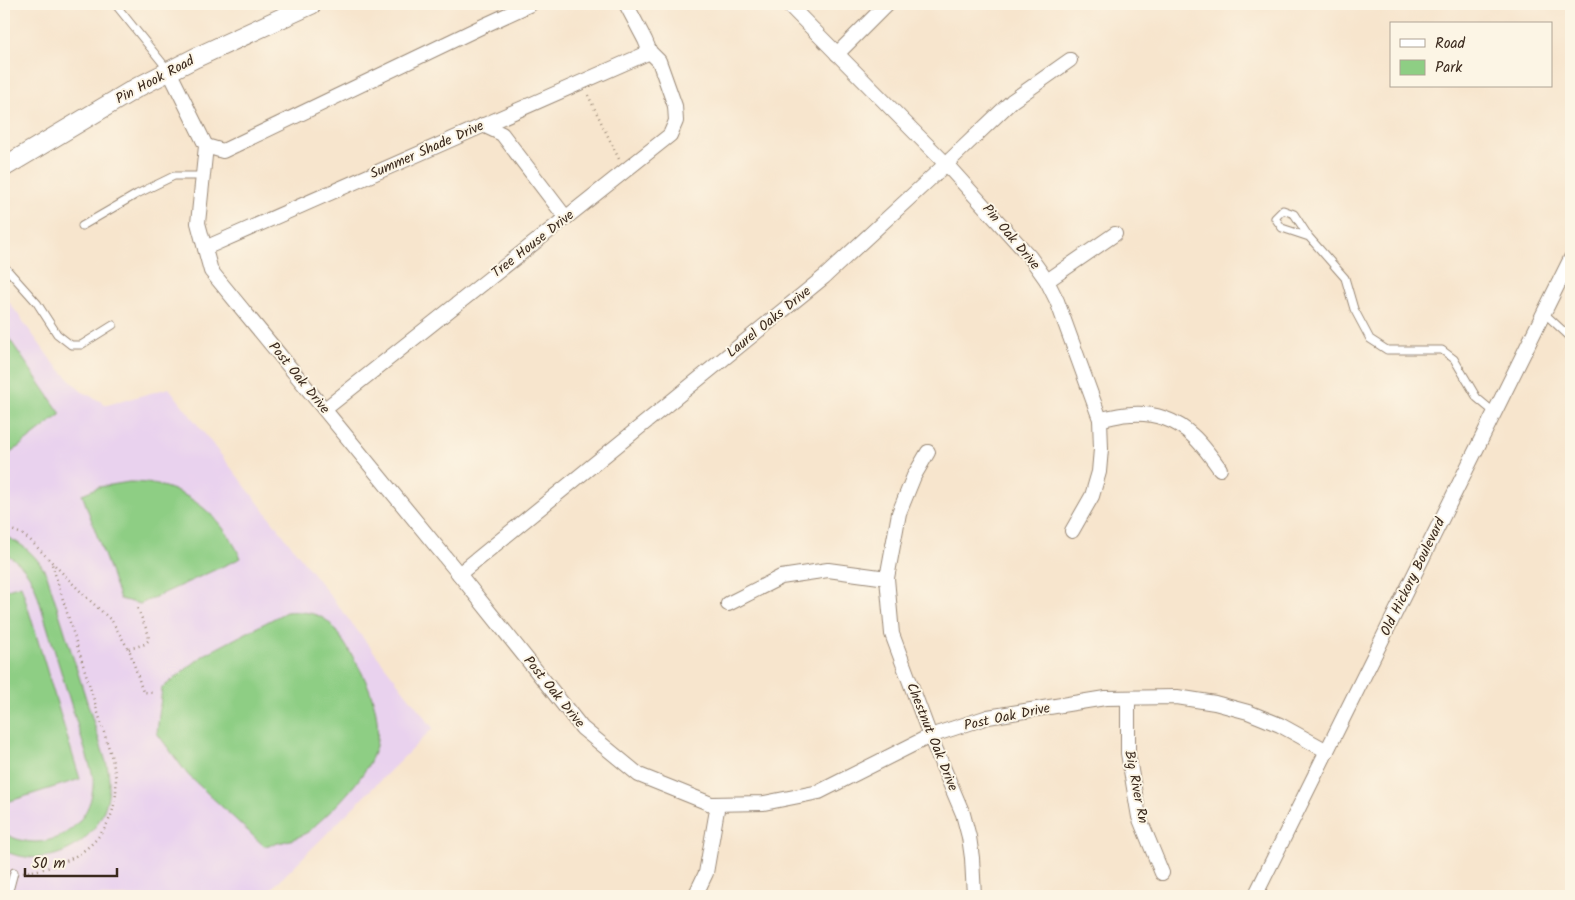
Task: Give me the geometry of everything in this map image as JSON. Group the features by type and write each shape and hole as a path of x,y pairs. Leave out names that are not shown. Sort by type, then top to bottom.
{"street":[{"name":"Pin Hook Road","path":"4,167 138,87 312,4"},
{"path":"170,71 206,146 223,151 531,4"},
{"name":"Tree House Drive","path":"325,409 670,136 676,121 675,106 659,61 650,52 626,4"},
{"name":"Pin Oak Drive","path":"788,4 946,164 1025,250 1047,281 1057,301 1100,419 1101,448 1099,472 1092,496 1072,531"},
{"path":"837,54 887,4"},
{"name":"Summer Shade Drive","path":"205,248 650,52"},
{"name":"Laurel Oaks Drive","path":"459,574 824,277 1012,100 1070,60"},
{"path":"483,125 502,134 566,218"},
{"name":"Post Oak Drive","path":"206,146 198,223 211,271 459,574 582,728 639,775 711,804 764,803 819,792 930,736 988,717 1105,698 1177,697 1215,703 1280,725 1327,751"},
{"path":"1047,281 1114,234"},
{"name":"Old Hickory Boulevard","path":"1255,896 1571,258"},
{"path":"1100,419 1130,414 1147,414 1174,422 1194,436 1220,470"},
{"name":"Chestnut Oak Drive","path":"928,452 914,476 899,513 887,578 892,634 930,736 963,814 970,844 974,896"},
{"path":"728,604 781,577 828,570 887,578"},
{"name":"Big River Rn","path":"1128,698 1128,753 1139,817 1162,874"},
{"path":"694,896 706,872 718,804"}],"lane":[{"path":"115,4 170,71"},
{"path":"82,226 137,194 174,176 203,176"},
{"path":"1309,237 1282,228 1275,218 1283,210 1294,214 1309,237 1345,278 1354,309 1370,339 1387,350 1442,350 1454,359 1477,398 1495,413"},
{"path":"4,266 37,303 57,334 71,345 80,345 113,325"},
{"path":"1544,313 1571,338"},
{"path":"4,892 10,887 14,872"}],"path":[{"path":"588,95 621,163"},
{"path":"4,527 22,534 31,541 112,621 129,649 143,692 155,693"},
{"path":"14,872 48,868 80,854 101,833 109,820 115,800 116,779 111,755 51,560"},
{"path":"129,649 146,644 149,640 137,607"}],"shaded area":[{"path":"4,295 51,360 81,391 107,405 169,388 433,728 264,896 4,896"}],"green space":[{"path":"4,331 61,414 4,458"},
{"path":"129,482 148,483 165,487 181,493 196,502 210,513 222,527 241,558 140,604 120,599 82,494 99,487"},
{"path":"4,536 29,551 47,575 107,765 109,787 105,808 96,826 82,840 66,851 47,857 26,857 4,851 4,833 20,840 37,842 52,839 66,833 78,822 87,809 92,794 93,776 35,587 22,567 4,553"},
{"path":"21,585 80,779 4,803 4,590"},
{"path":"286,612 305,612 323,618 343,641 369,688 376,713 377,740 370,762 355,785 310,830 300,836 264,846 188,775 157,733 162,688 204,655"}]}
